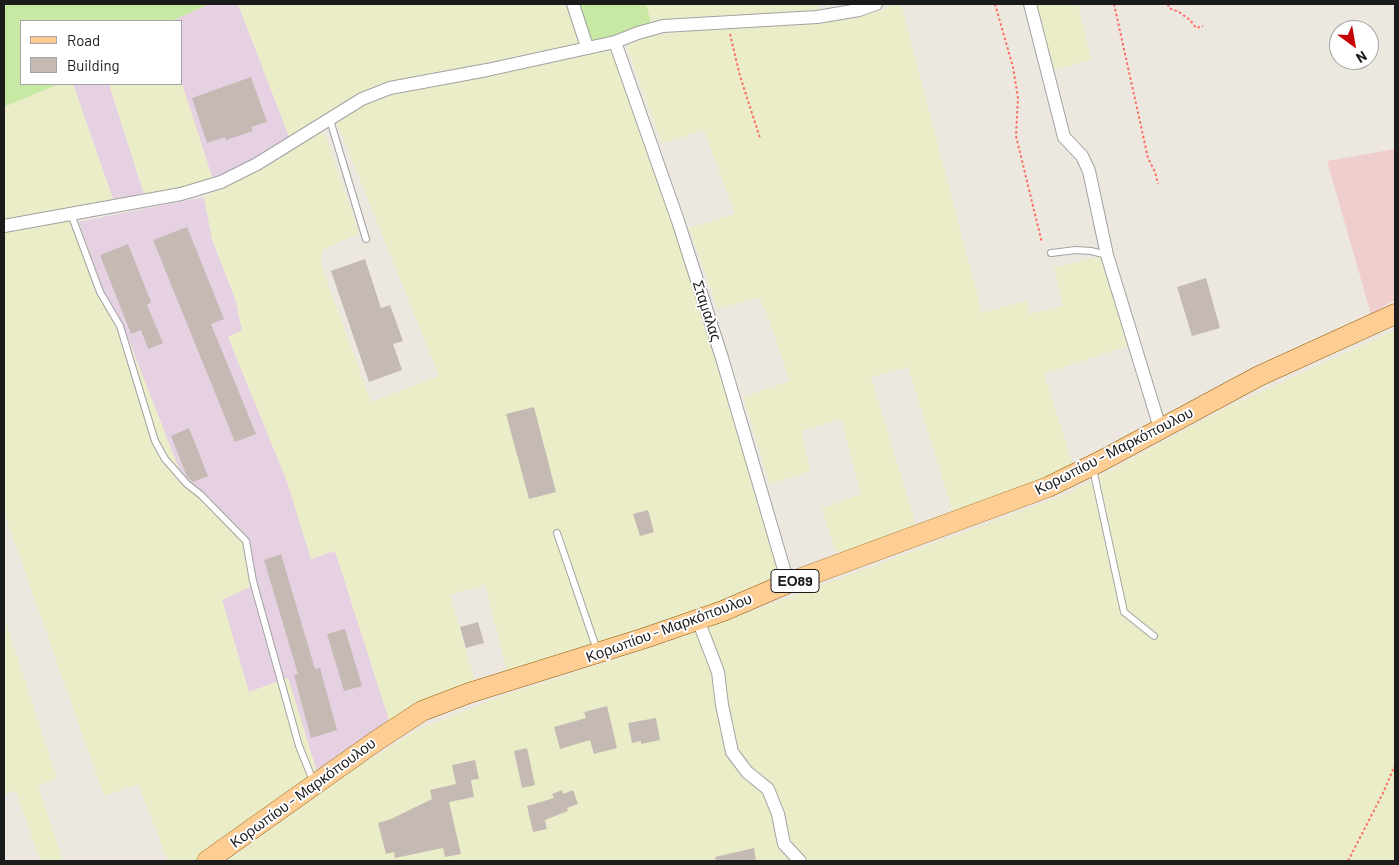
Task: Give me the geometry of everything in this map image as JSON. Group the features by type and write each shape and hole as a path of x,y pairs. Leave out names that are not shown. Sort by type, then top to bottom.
{"main road":[{"name":"Κορωπίου - Μαρκόπουλου","path":"207,861 376,740 422,711 469,693 598,654 698,620 788,583 1048,487 1259,376 1395,314"}],"street":[{"path":"573,4 587,47"},
{"path":"4,226 181,194 220,182 257,164 362,99 390,88 487,70 615,42 663,26 817,17 860,10 876,4"},
{"path":"1030,4 1064,137 1082,156 1088,171 1107,255 1160,428"},
{"name":"Σταμαλας","path":"615,42 678,220 722,358 788,583"},
{"path":"698,620 718,672 722,705 732,752 747,772 768,789 778,814 784,844 800,861"}],"lane":[{"path":"330,120 366,240"},
{"path":"71,214 100,292 120,326 155,441 164,458 187,484 201,495 246,541 254,581 299,746 314,784"},
{"path":"1051,254 1076,250 1107,255"},
{"path":"1092,465 1124,612 1154,636"},
{"path":"557,533 598,654"}],"path":[{"path":"995,4 1013,67 1018,98 1016,136 1042,243"},
{"path":"1114,4 1148,158 1155,172 1158,184"},
{"path":"1168,4 1168,8 1179,12 1190,20 1196,28 1203,26"},
{"path":"730,21 730,35 760,138"},
{"path":"1348,861 1384,791 1395,765"}],"shaded area":[{"path":"210,4 238,4 290,139 262,157 213,180 182,84 182,20 173,20"},
{"path":"73,85 109,85 145,197 114,202"},
{"path":"1395,149 1395,300 1371,314 1327,161"},
{"path":"204,197 212,239 236,301 242,330 228,337 287,481 311,559 335,550 390,723 317,772 288,678 249,692 222,600 181,474 125,331 104,292 78,222"}],"green space":[{"path":"4,4 210,4 173,20 20,20 20,85 56,85 4,107"},
{"path":"238,4 570,4 582,43 388,83 290,139"},
{"path":"579,4 646,4 651,23 618,36 592,41"},
{"path":"646,4 817,4 819,9 691,17 651,23"},
{"path":"893,4 901,4 982,313 1026,301 1029,314 1063,306 1054,268 1097,257 1104,258 1130,345 1044,374 1073,465 1032,488 953,512 908,367 871,377 915,522 912,528 844,553 835,550 822,509 861,494 841,419 801,431 810,471 770,484 743,397 790,381 769,319 759,297 718,309 689,228 735,214 704,130 662,144 628,50 628,44 654,35 721,27 835,21 884,10"},
{"path":"1035,4 1078,4 1091,59 1053,71"},
{"path":"614,45 677,224 783,577 625,639 508,675 485,585 450,595 476,685 390,723 335,551 311,559 287,481 228,337 242,330 236,301 212,239 204,197 319,133 325,134 359,233 322,250 321,265 371,402 439,376 336,120 365,102 390,92"},
{"path":"182,84 213,180 145,197 109,85"},
{"path":"56,85 73,85 114,202 74,209 104,292 125,331 181,474 243,532 250,587 222,600 249,692 288,678 317,772 198,861 168,861 138,784 104,796 4,512 4,107"},
{"path":"1395,330 1395,861 227,861 356,768 421,728 507,694 669,642 1067,494 1224,409"},
{"path":"4,617 57,778 38,786 63,861 40,861 16,791 4,795"}],"building":[{"path":"251,77 267,122 251,127 253,131 226,140 225,137 207,143 192,98"},
{"path":"187,227 224,319 211,324 256,434 235,442 153,240"},
{"path":"128,244 151,302 147,305 163,343 148,349 141,330 131,334 100,255"},
{"path":"365,259 381,308 390,305 403,341 393,344 402,370 369,382 331,271"},
{"path":"1206,278 1220,328 1192,336 1177,287"},
{"path":"534,407 556,492 529,499 506,414"},
{"path":"189,428 208,476 193,482 187,477 171,436"},
{"path":"648,510 654,532 640,536 633,514"},
{"path":"281,554 315,669 320,668 337,730 311,738 294,675 298,674 264,560"},
{"path":"478,622 484,643 466,648 460,627"},
{"path":"345,629 362,686 344,691 327,634"},
{"path":"607,706 617,748 594,754 590,740 560,749 554,727 586,718 584,712"},
{"path":"656,718 660,740 641,744 641,741 632,743 628,723"},
{"path":"527,748 535,785 522,788 514,751"},
{"path":"475,760 479,779 471,780 474,797 449,802 461,854 445,857 443,848 395,858 394,852 386,854 378,823 391,819 432,799 430,790 456,784 452,765"},
{"path":"562,790 563,794 573,790 578,804 567,808 568,811 545,820 547,829 533,832 527,806 554,798 552,794"},
{"path":"754,848 756,861 716,861 715,857"}]}
